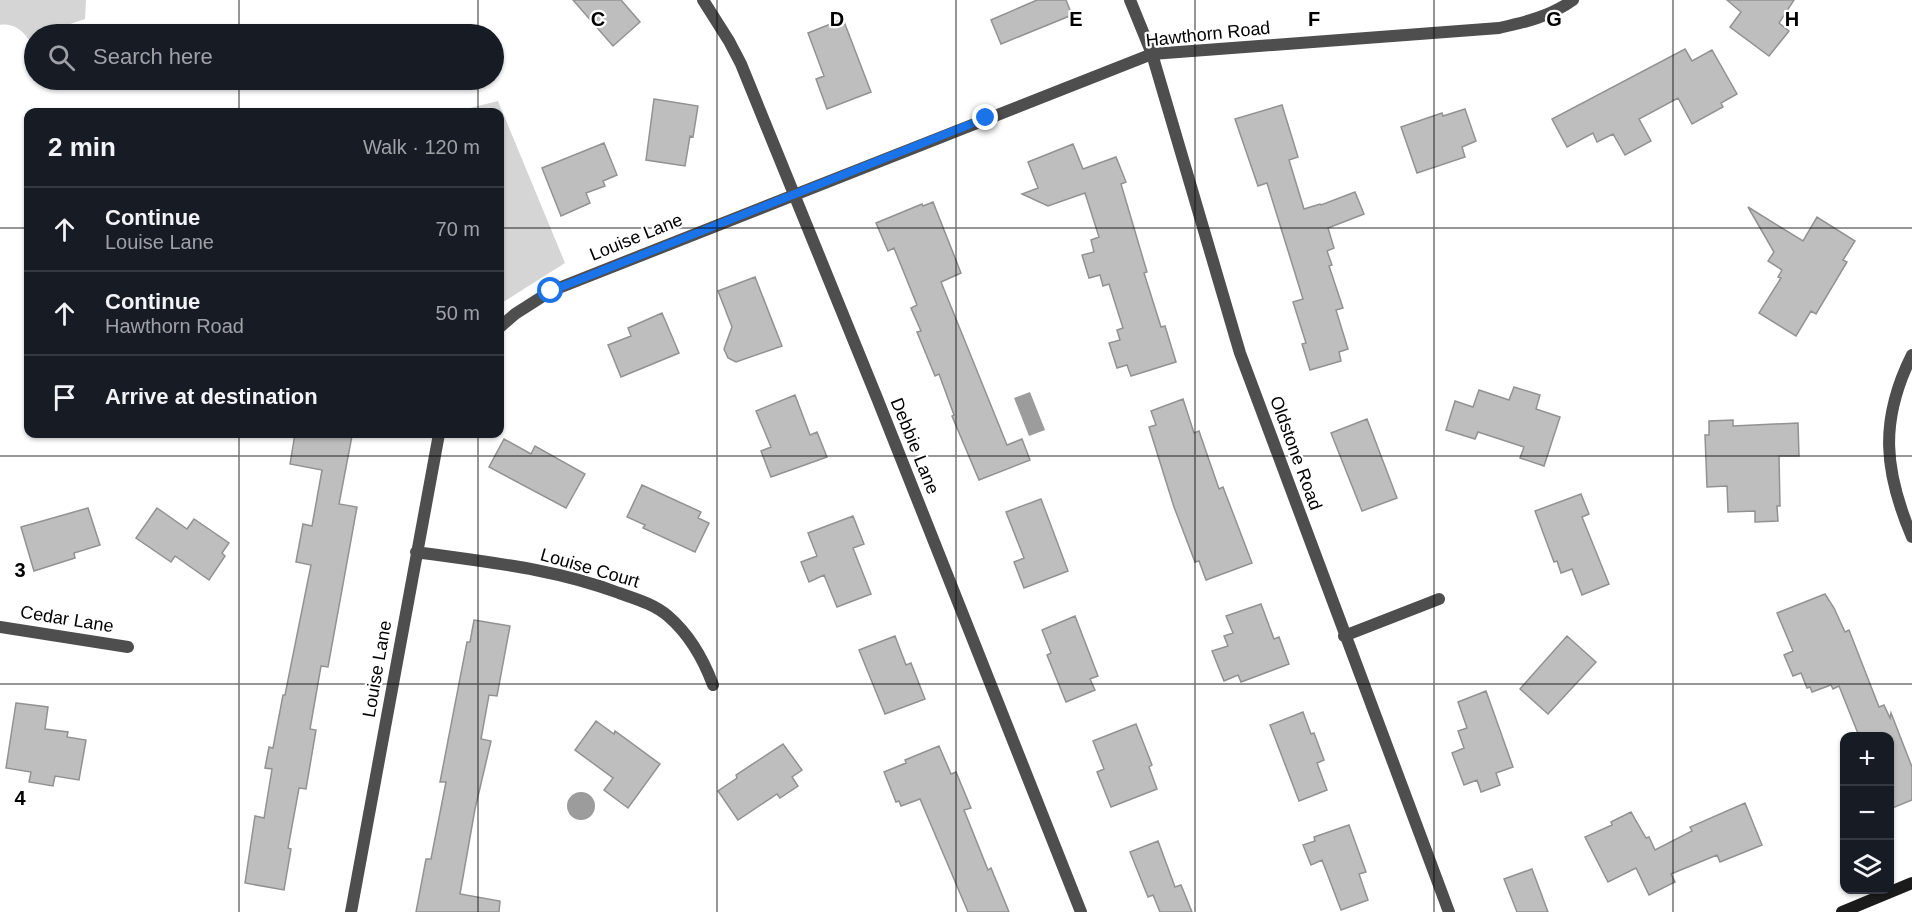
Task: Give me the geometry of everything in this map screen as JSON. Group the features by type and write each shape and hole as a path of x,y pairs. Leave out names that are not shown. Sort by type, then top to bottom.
{"street":[{"name":"Debbie Lane","path":"703,0 729,40 741,64 1081,912"},
{"name":"Oldstone Road","path":"1130,0 1152,54 1240,353 1449,912"},
{"name":"Hawthorn Road","path":"793,194 1152,54 1499,28 1535,19 1564,7 1573,0"},
{"name":"Louise Lane","path":"504,324 551,291 793,194"},
{"path":"1912,355 1897,389 1888,441 1892,480 1912,537"},
{"name":"Louise Lane","path":"351,912 438,438"},
{"name":"Louise Court","path":"416,552 554,572 593,583 649,604 668,616 689,638 704,660 713,685"},
{"path":"1344,636 1439,599"},
{"name":"Cedar Lane","path":"0,627 128,647"},
{"path":"1842,912 1912,883"}],"shaded area":[{"path":"0,0 86,0 85,19 70,24 24,24 24,33 8,25 0,25"},
{"path":"498,101 501,108 470,108"},
{"path":"504,116 565,263 504,301"},
{"path":"1030,392 1045,430 1029,436 1014,398"},
{"path":"581,792 591,796 595,806 591,816 581,820 571,816 567,806 571,796"}],"building":[{"path":"573,0 621,0 640,22 613,46"},
{"path":"1037,0 1066,0 1072,15 1001,44 991,20"},
{"path":"1727,0 1794,0 1779,23 1789,31 1769,56 1730,27 1741,12"},
{"path":"843,19 871,92 827,109 816,79 824,76 808,33"},
{"path":"1685,49 1692,61 1712,50 1737,94 1721,103 1723,107 1692,124 1678,98 1639,119 1651,141 1625,155 1613,134 1597,142 1593,133 1567,147 1552,119"},
{"path":"654,99 698,106 685,166 646,160"},
{"path":"1282,105 1298,157 1289,160 1304,209 1355,192 1364,214 1328,228 1334,248 1327,251 1332,265 1329,266 1343,308 1336,310 1348,349 1339,352 1341,361 1310,370 1302,344 1306,343 1293,302 1303,299 1267,183 1258,186 1235,119"},
{"path":"1465,109 1476,141 1462,147 1465,157 1417,173 1401,127 1442,113 1443,116"},
{"path":"604,143 617,175 603,181 605,186 586,193 590,203 561,216 542,168"},
{"path":"1073,144 1083,169 1116,157 1126,182 1121,184 1147,272 1144,273 1161,327 1165,326 1176,362 1131,376 1127,365 1117,368 1109,343 1120,340 1117,330 1123,328 1109,284 1103,286 1100,275 1089,278 1082,255 1094,252 1091,240 1099,237 1085,193 1048,206 1022,194 1038,188 1028,162"},
{"path":"933,202 961,273 941,282 1007,445 1022,439 1030,460 979,480 952,416 954,415 939,374 935,376 917,332 921,331 911,308 917,305 894,248 888,251 876,223 922,204 923,206"},
{"path":"1748,207 1803,241 1817,217 1855,241 1843,260 1847,262 1816,314 1811,311 1796,336 1759,313 1781,278 1778,277 1782,270 1768,261 1774,252"},
{"path":"755,277 782,346 736,362 728,358 724,349 732,327 718,291"},
{"path":"662,313 679,353 621,377 608,345 631,336 628,328"},
{"path":"1514,387 1540,395 1536,409 1560,417 1544,466 1520,458 1524,447 1478,432 1475,439 1446,430 1455,401 1473,407 1479,390 1509,400"},
{"path":"795,395 810,435 817,432 827,457 771,477 761,451 771,447 756,411"},
{"path":"1183,399 1194,433 1199,431 1219,489 1223,487 1252,563 1206,580 1199,561 1195,562 1174,507 1149,427 1156,425 1151,411"},
{"path":"1367,419 1397,498 1362,511 1331,433"},
{"path":"1733,420 1733,426 1798,423 1799,456 1779,456 1778,521 1755,522 1755,511 1728,512 1727,486 1707,487 1705,435 1709,435 1709,421"},
{"path":"294,438 352,438 339,504 357,507 328,667 321,666 310,729 316,730 306,789 299,788 288,848 291,849 284,890 245,883 255,816 264,818 272,769 265,768 269,747 273,748 311,565 296,562 303,524 312,526 322,470 290,464"},
{"path":"504,439 531,454 535,446 585,474 566,508 489,467"},
{"path":"642,485 701,512 698,518 709,523 695,552 643,528 645,525 627,517"},
{"path":"1581,494 1589,514 1582,517 1609,584 1582,595 1572,569 1561,573 1557,561 1554,562 1535,511"},
{"path":"1041,499 1068,571 1024,588 1014,562 1024,558 1006,512"},
{"path":"88,508 100,545 74,553 75,558 34,571 21,527"},
{"path":"157,508 187,529 194,519 229,543 222,553 225,556 209,580 175,556 171,562 136,538"},
{"path":"853,516 864,544 853,548 871,594 837,607 824,575 809,582 801,562 817,556 808,533"},
{"path":"1825,594 1845,632 1849,630 1879,707 1884,705 1890,718 1891,713 1912,767 1912,800 1894,807 1894,732 1857,732 1839,686 1833,689 1831,685 1812,692 1810,687 1807,688 1801,673 1793,676 1784,655 1793,651 1777,613"},
{"path":"1261,604 1274,639 1279,637 1289,664 1241,682 1238,675 1224,681 1212,651 1228,646 1224,636 1233,633 1226,616"},
{"path":"1075,616 1098,676 1090,679 1095,690 1066,702 1047,655 1051,653 1042,630"},
{"path":"474,620 510,626 497,696 489,695 481,739 491,741 475,809 460,894 500,901 499,912 416,912 426,859 431,859 446,782 440,782 467,642 470,642"},
{"path":"895,636 906,665 911,663 925,699 885,714 859,650"},
{"path":"1567,636 1596,662 1548,714 1520,689"},
{"path":"1486,691 1513,767 1496,773 1500,785 1481,792 1477,780 1464,785 1452,753 1464,748 1458,731 1467,728 1458,702"},
{"path":"16,703 48,707 45,729 68,732 67,737 86,740 79,780 55,776 53,786 29,782 31,772 6,768"},
{"path":"1303,712 1324,760 1317,763 1327,790 1299,801 1270,725"},
{"path":"596,721 614,734 615,731 660,764 628,808 604,790 613,778 575,750"},
{"path":"1136,724 1152,765 1149,767 1157,789 1111,807 1097,772 1104,769 1093,741"},
{"path":"783,744 802,770 792,777 798,786 780,798 777,794 738,820 718,791 737,778 736,775"},
{"path":"939,746 951,774 956,772 971,808 964,810 988,870 991,868 1009,912 968,912 920,799 901,806 899,801 896,802 884,772 906,763 905,760"},
{"path":"1745,803 1762,845 1720,862 1717,855 1671,874 1675,882 1649,895 1636,868 1608,882 1585,837 1612,825 1611,822 1631,812 1646,838 1649,837 1655,850 1692,831 1690,827"},
{"path":"1349,825 1366,872 1359,874 1368,900 1341,910 1322,860 1311,865 1303,845 1315,841 1314,837"},
{"path":"1158,841 1175,887 1181,885 1192,912 1160,912 1153,895 1148,897 1130,852"},
{"path":"1532,869 1548,912 1517,912 1504,879"}],"route":[{"path":"551,291 986,118"}]}
